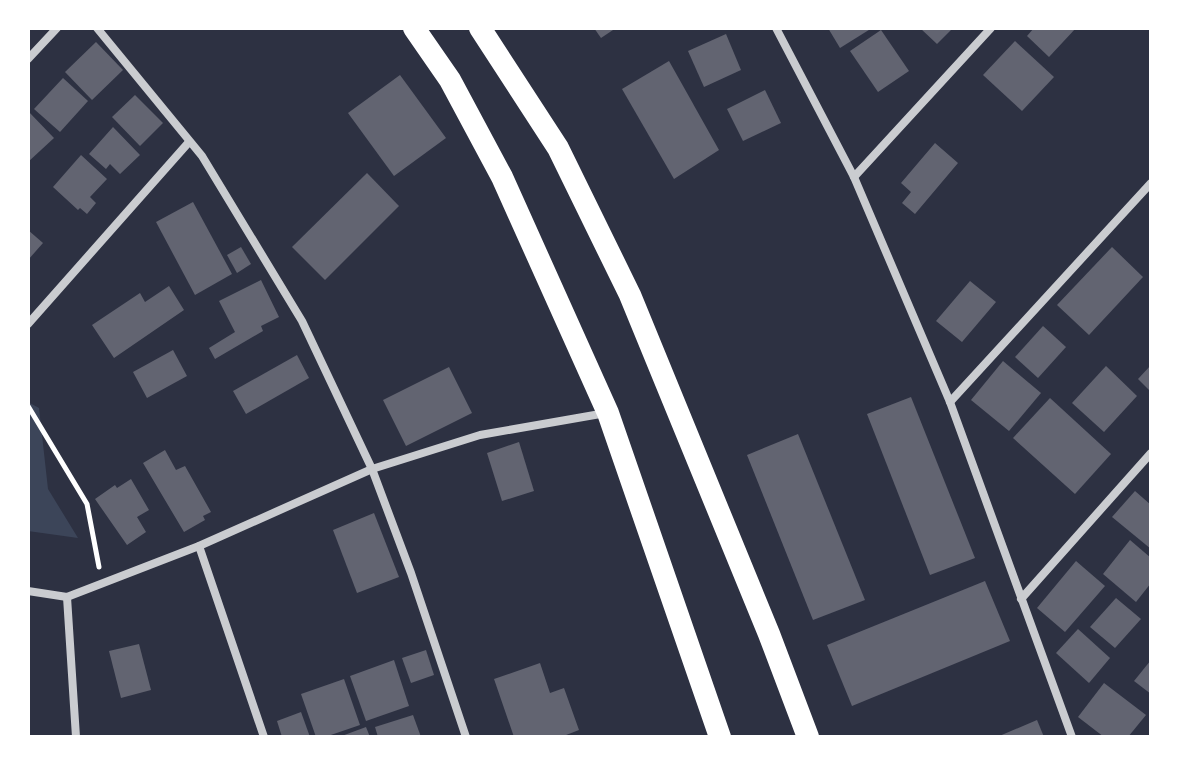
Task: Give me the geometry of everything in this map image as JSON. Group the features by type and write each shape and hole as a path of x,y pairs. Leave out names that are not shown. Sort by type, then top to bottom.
{"highway":[{"path":"414,28 450,80 502,177 608,413 720,737"},
{"path":"480,28 558,148 630,295 808,737"}],"street":[{"path":"28,59 57,28"},
{"path":"97,28 202,156 302,321 372,469 466,737"},
{"path":"776,28 854,177 950,402 1072,737"},
{"path":"854,177 991,28"},
{"path":"28,324 189,142"},
{"path":"950,402 1149,189"},
{"path":"28,591 67,597 199,546 372,469 480,435 608,413"},
{"path":"1021,599 1151,453"},
{"path":"199,546 264,737"},
{"path":"67,597 76,737"}],"path":[{"path":"28,406 87,504 103,583"}],"shaded area":[{"path":"28,402 39,408 48,489 78,538 28,531"}],"building":[{"path":"594,28 616,28 601,38"},
{"path":"828,28 872,28 840,48"},
{"path":"920,28 953,28 937,44"},
{"path":"1034,28 1076,28 1049,57 1027,36"},
{"path":"881,30 909,71 878,92 850,51"},
{"path":"726,34 741,70 704,87 688,51"},
{"path":"1015,41 1054,77 1022,111 983,75"},
{"path":"96,42 123,70 92,100 65,72"},
{"path":"669,61 719,150 674,179 622,89"},
{"path":"400,75 446,138 394,176 348,113"},
{"path":"63,78 88,101 60,132 34,109"},
{"path":"765,90 781,123 743,141 727,109"},
{"path":"135,95 163,123 140,146 112,117"},
{"path":"28,111 54,138 28,162"},
{"path":"113,127 140,155 120,174 110,164 106,169 89,154"},
{"path":"935,143 958,163 915,214 902,203 911,192 901,183"},
{"path":"81,155 107,179 90,197 96,203 87,214 80,208 78,210 53,187"},
{"path":"367,173 399,206 325,280 292,247"},
{"path":"193,202 232,274 195,295 156,222"},
{"path":"28,230 43,243 28,260"},
{"path":"241,247 251,264 237,273 227,255"},
{"path":"1112,247 1143,277 1089,335 1057,305"},
{"path":"261,280 279,317 261,326 263,331 215,359 209,348 235,332 219,301"},
{"path":"970,281 996,302 962,342 936,321"},
{"path":"169,286 184,310 114,358 92,325 140,293 145,302"},
{"path":"1043,326 1066,347 1038,378 1015,357"},
{"path":"173,350 187,376 147,398 133,372"},
{"path":"297,355 309,378 246,414 233,391"},
{"path":"1003,361 1041,393 1009,431 971,400"},
{"path":"1151,365 1151,392 1138,379"},
{"path":"1106,366 1137,396 1104,432 1072,403"},
{"path":"449,367 472,413 406,446 383,400"},
{"path":"911,397 975,558 930,575 867,414"},
{"path":"1050,398 1111,454 1075,494 1013,438"},
{"path":"798,434 865,600 813,620 747,455"},
{"path":"519,442 534,491 502,501 487,453"},
{"path":"165,450 176,470 185,466 211,512 203,516 205,520 184,532 143,463"},
{"path":"131,479 149,510 137,517 146,532 127,545 95,499 115,485 117,488"},
{"path":"1135,491 1151,505 1151,549 1112,517"},
{"path":"374,513 399,577 357,593 333,530"},
{"path":"1130,540 1151,558 1151,583 1136,602 1103,574"},
{"path":"1076,561 1105,586 1065,632 1037,608"},
{"path":"985,581 1010,641 852,706 827,645"},
{"path":"1116,598 1141,619 1115,648 1090,627"},
{"path":"1078,629 1110,658 1089,683 1056,653"},
{"path":"139,644 151,690 121,698 109,651"},
{"path":"426,650 434,675 411,683 402,658"},
{"path":"394,660 409,706 366,721 350,676"},
{"path":"1151,660 1151,694 1134,681"},
{"path":"540,663 550,693 564,688 579,730 561,737 514,737 494,679"},
{"path":"344,679 360,725 316,737 301,694"},
{"path":"1104,683 1146,715 1128,737 1104,737 1078,717"},
{"path":"301,712 310,737 282,737 277,721"},
{"path":"413,715 421,737 378,737 375,727"},
{"path":"1037,720 1044,737 997,737"},
{"path":"366,727 370,737 339,737"}]}
